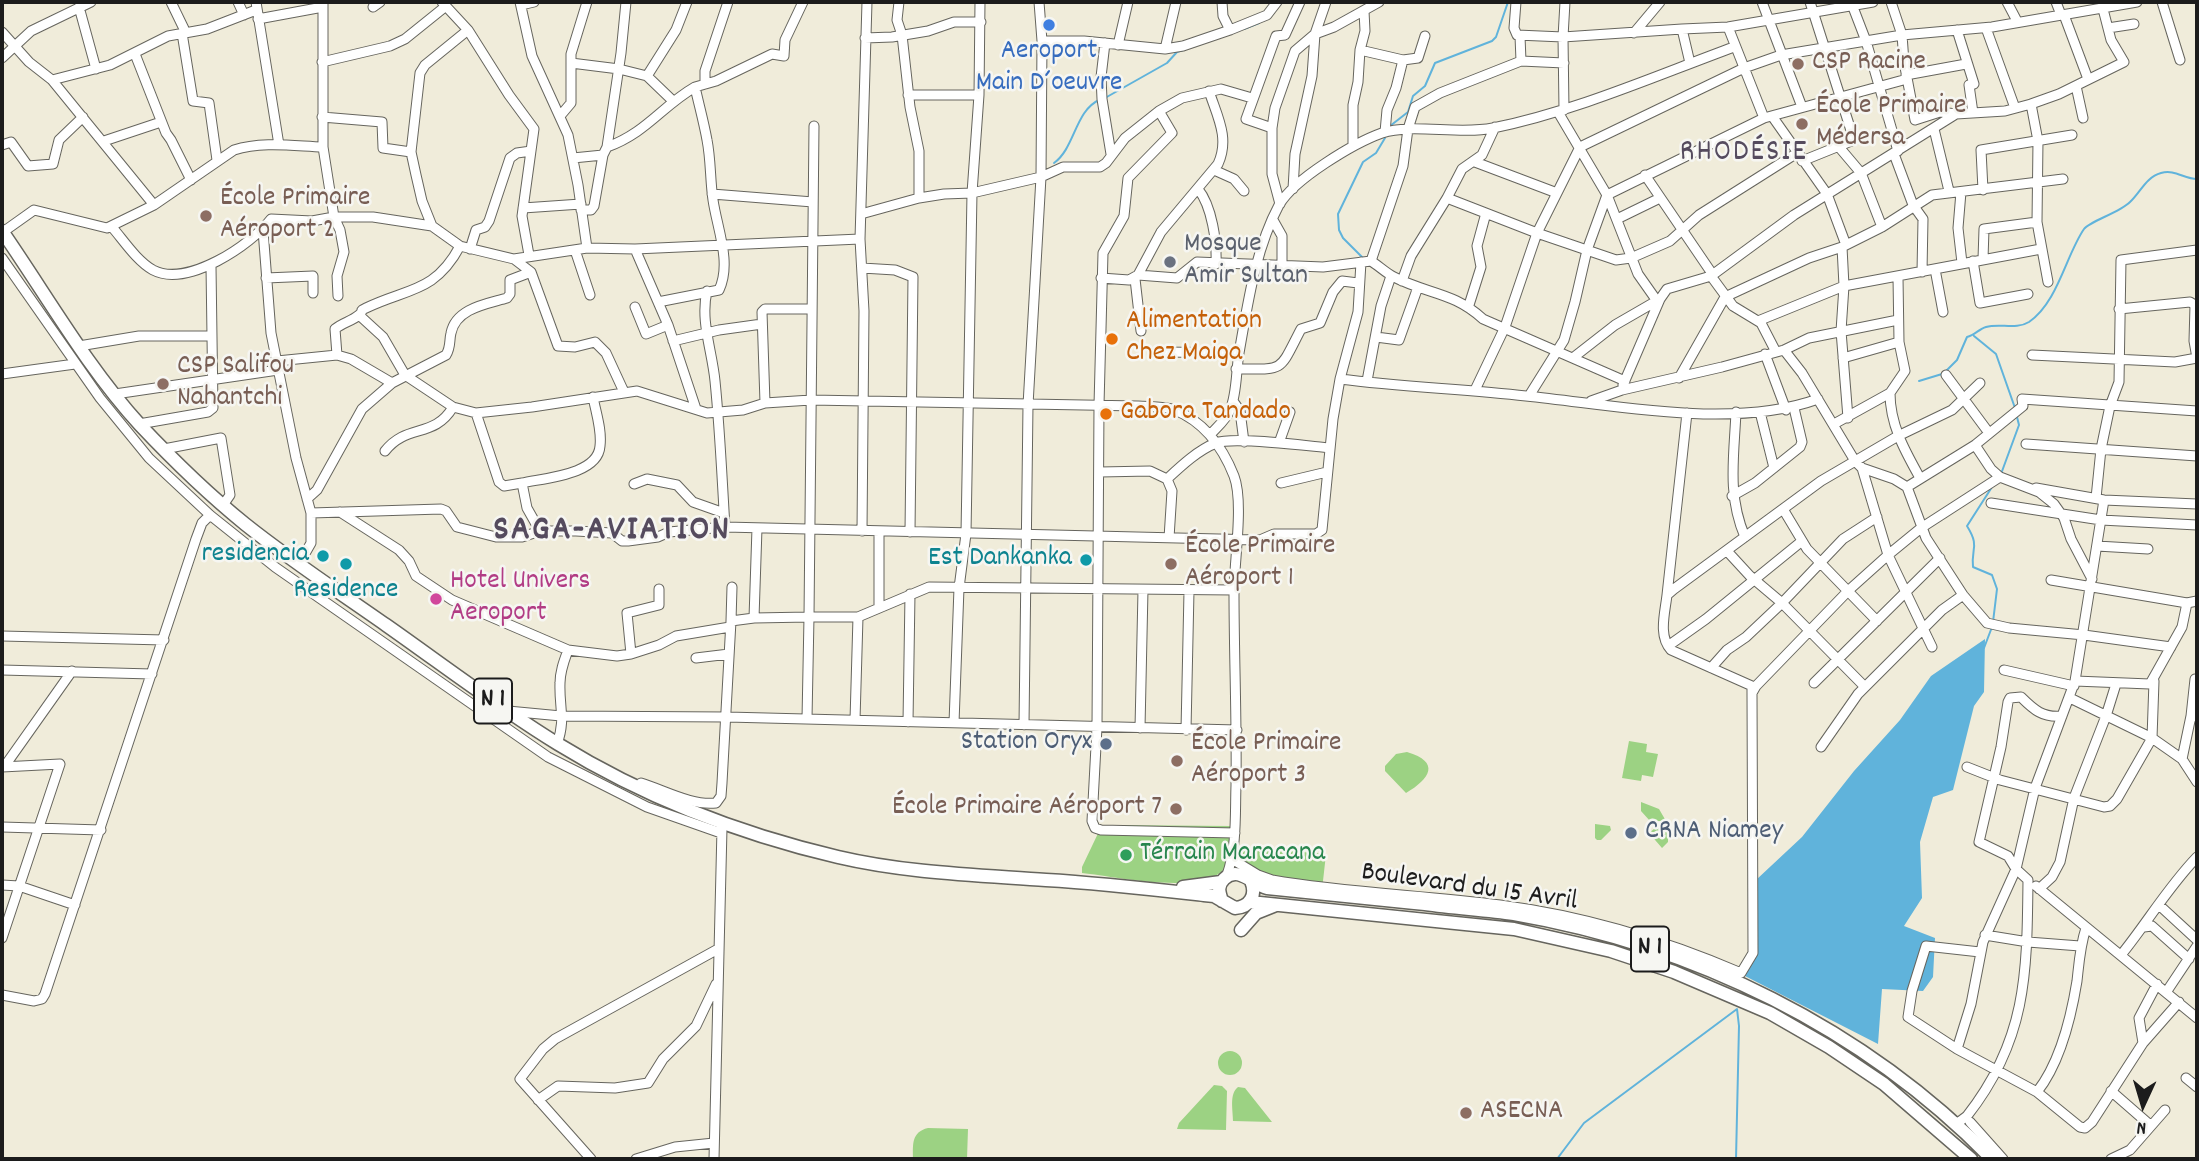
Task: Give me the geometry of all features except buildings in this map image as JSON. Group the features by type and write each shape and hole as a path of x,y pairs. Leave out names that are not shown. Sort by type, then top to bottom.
{"highway":[{"name":"N 1","path":"2,232 79,346 139,424 223,505 299,564 507,711 557,744 613,775 722,828 875,864 979,876 1141,888 1214,897 1222,901"},
{"path":"1236,873 1248,878 1254,894 1250,902 1235,908 1222,901 1218,890 1224,879 1236,873"},
{"name":"Boulevard du 15 Avril","path":"1248,878 1266,888 1513,914 1594,932 1680,958 1744,985 1836,1034 1927,1098 1953,1122 1968,1129 1992,1159"},
{"name":"N 1","path":"1141,888 1201,886 1224,879"},
{"name":"Boulevard du 15 Avril","path":"1250,902 1514,929 1611,951 1674,972 1770,1013 1829,1047 1884,1084 1971,1159"},
{"path":"1241,930 1256,914 1280,904"}],"street":[{"path":"2,58 31,31 91,2"},
{"path":"171,2 184,33 193,101 209,103 217,160"},
{"path":"238,2 244,15"},
{"path":"534,2 521,3 532,57 568,135 587,248"},
{"path":"560,116 571,103 572,50 587,2"},
{"path":"523,208 591,209 594,206 619,69 626,2"},
{"path":"647,76 676,30 687,2"},
{"path":"658,302 720,289 723,272 722,244 712,194 700,86 728,2"},
{"path":"572,158 605,151 642,130 673,102 700,86 772,54 784,56 785,40 803,2"},
{"path":"862,531 864,310 860,239 867,2"},
{"path":"899,2 897,20 902,35 908,95 919,151 919,198"},
{"path":"954,723 959,587 966,534 972,193 979,95 980,2"},
{"path":"1024,725 1028,405 1041,177 1042,41 1039,2"},
{"path":"1118,45 1128,2"},
{"path":"1165,49 1176,2"},
{"path":"1222,2 1223,16 1230,30"},
{"path":"1042,41 1165,49 1182,46 1267,15 1277,2"},
{"path":"1272,128 1246,119 1276,36 1285,35 1300,2"},
{"path":"1293,189 1295,153 1312,76 1315,34 1326,2"},
{"path":"1280,204 1272,174 1272,128 1280,90 1295,51 1315,34 1379,2"},
{"path":"1516,2 1514,33 1520,36 1563,37 1728,27 1769,19 1811,6 1873,2"},
{"path":"1565,2 1561,111 1607,195 1643,282 1659,300"},
{"path":"1634,33 1660,2"},
{"path":"1762,2 1802,107"},
{"path":"1891,2 1902,35 1915,120 1940,111 1973,113 2031,104 2076,86 2124,62 2111,40 2103,9"},
{"path":"2007,2 2017,22"},
{"path":"2056,2 2088,79"},
{"path":"1475,390 1504,327 1537,233 1580,147 1744,68 1781,55 1902,35 1986,27 2137,2"},
{"path":"2162,2 2180,60"},
{"path":"1851,3 1866,41 1913,205 1923,219 1922,272"},
{"path":"52,80 96,69 135,54 159,40 220,25 256,10 323,4 323,147 334,217 340,230 344,252 337,276 338,296"},
{"path":"322,62 390,46 405,39 444,4 468,30 534,129 522,226 529,255"},
{"path":"1447,198 1613,260 1631,258 1670,241 1699,215 1800,157 1839,147 1854,139 1811,6"},
{"path":"79,7 96,69"},
{"path":"256,10 279,145"},
{"path":"1353,145 1353,105 1365,31 1364,11"},
{"path":"865,38 928,31 954,22 981,22"},
{"path":"2108,28 2134,24"},
{"path":"1728,27 1734,47 1768,117 1827,194 1844,246 1841,331 1848,418"},
{"path":"1986,27 2015,108"},
{"path":"1682,29 1690,63"},
{"path":"432,226 422,201 411,152 419,73 468,30"},
{"path":"1957,30 1974,84 1969,86 1973,113"},
{"path":"2,32 13,46 52,80 154,205"},
{"path":"1360,50 1403,60 1418,58 1425,36"},
{"path":"1520,36 1521,61"},
{"path":"1105,43 1101,78 1102,99 1111,154"},
{"path":"1167,479 1213,439 1227,415 1233,401 1236,369 1263,238 1280,204 1293,189 1353,145 1385,132 1408,129 1467,131 1561,111 1734,47"},
{"path":"135,54 162,122 191,180"},
{"path":"1385,132 1387,110 1403,60"},
{"path":"1371,261 1403,166 1408,129 1413,110 1418,104 1521,61 1564,63"},
{"path":"571,63 619,69 647,76 673,102"},
{"path":"1530,396 1559,351 1576,302 1587,250 1607,195 1768,117 1879,88 1907,77 1966,64"},
{"path":"2076,86 2083,118"},
{"path":"862,214 919,198 972,193 1041,177 1063,167 1100,167 1125,138 1159,111 1182,98 1221,89 1252,98"},
{"path":"1141,331 1136,277 1161,232 1214,170 1222,156 1224,139 1209,91"},
{"path":"908,95 979,95"},
{"path":"2031,104 2038,141 2037,222 2048,282"},
{"path":"1159,111 1172,133 1128,178 1124,216 1105,247 1101,278 1097,727 1092,821 1095,828 1101,830 1235,833"},
{"path":"1623,386 1659,300 1669,287 1693,283 1712,275 1783,222 1956,114"},
{"path":"2,145 11,142 28,166 53,164 58,140 83,117"},
{"path":"322,117 382,122 383,148 411,152"},
{"path":"104,141 162,122"},
{"path":"807,719 814,126"},
{"path":"1402,281 1411,256 1464,166 1475,162 1483,153 1495,127"},
{"path":"1934,129 1949,191"},
{"path":"1983,190 1981,150 2072,135"},
{"path":"2,232 34,210 101,228 112,228 154,205 234,150 245,146 323,147"},
{"path":"1839,147 1861,173 1882,227"},
{"path":"470,249 476,229 487,225 510,158 517,153 531,151"},
{"path":"1475,162 1557,193"},
{"path":"1214,170 1234,179 1244,191"},
{"path":"1645,175 1684,230 1725,297 1765,329 1780,351 1802,373 1835,424 1858,465 1888,555 1932,647"},
{"path":"1679,378 1725,297 1809,258 1844,246 1882,227 1932,195 2063,179"},
{"path":"1198,189 1206,201 1216,264"},
{"path":"1961,192 1958,228 1962,263"},
{"path":"712,194 813,202"},
{"path":"1617,219 1660,198"},
{"path":"1469,305 1481,267 1477,246 1486,213"},
{"path":"112,228 142,261 155,271 178,273 211,266 263,230 271,219 312,221 334,217 373,217 432,226 460,246 514,259 531,272 558,346 595,342 606,353 624,392"},
{"path":"1272,220 1282,236 1282,265"},
{"path":"2028,294 1980,303 1978,260 1984,229 2037,222"},
{"path":"263,230 271,333 296,458 311,513 311,543 299,564"},
{"path":"514,259 587,248 635,249 860,239"},
{"path":"337,355 334,330 364,309 405,294 428,282 450,264 460,246"},
{"path":"635,249 668,326 696,409"},
{"path":"1758,321 1844,286 2041,249"},
{"path":"575,250 590,295"},
{"path":"1956,1049 1971,1004 1985,935 2016,869 2035,788 2075,683 2101,520 2101,449 2110,406 2119,382 2122,260 2197,250"},
{"path":"2,258 75,364 149,458 210,516 275,567 548,757 647,807 722,828 714,1159"},
{"path":"1101,278 1177,278 1197,262 1323,267 1371,261 1391,276 1469,305 1483,319 1574,357 1623,386"},
{"path":"311,513 441,509 446,511 457,527 496,537 522,537 540,531 612,533 622,541 658,537 669,532 724,527 1236,540 1260,540 1274,534 1318,534 1322,527 1340,379 1355,328 1360,262"},
{"path":"139,424 212,411 214,379 211,266"},
{"path":"862,268 895,270 913,277 910,532"},
{"path":"1935,270 1943,312"},
{"path":"307,499 317,490 356,418 392,383 446,355 450,350 451,331 461,315 471,309 507,298 510,294 510,280 531,272"},
{"path":"266,278 313,275 313,293"},
{"path":"1367,381 1381,306 1391,276"},
{"path":"1835,424 1890,393 1905,371 1899,342 1898,277"},
{"path":"1236,369 1278,368 1301,329 1317,326 1322,321 1333,292 1342,281 1358,283"},
{"path":"1376,337 1399,340 1419,287"},
{"path":"707,291 704,308 718,413 724,527"},
{"path":"1574,357 1615,325 1659,300"},
{"path":"2032,355 2175,362 2197,358 2194,341 2196,307 2190,302 2119,309"},
{"path":"635,307 646,334 668,326"},
{"path":"765,403 762,312 765,309 812,309"},
{"path":"359,314 383,337 405,374 453,407 476,413 624,392 643,392 699,412 718,413 743,410 765,403 811,400 1099,405 1165,408 1184,415 1213,439 1236,483 1238,500 1234,590 1237,730 1235,833 1234,857 1224,879"},
{"path":"1586,403 1623,386 1679,378 1780,351 1809,338 1898,320"},
{"path":"673,341 762,324"},
{"path":"79,346 139,335 211,336"},
{"path":"1843,359 1899,342"},
{"path":"1164,352 1239,353"},
{"path":"1732,496 1774,468 1801,445 1790,409 1765,354"},
{"path":"115,394 214,379 337,355 351,359 392,383"},
{"path":"2,374 75,364"},
{"path":"1946,375 1989,433"},
{"path":"1340,379 1475,390 1687,413 1790,409 1818,399"},
{"path":"1667,595 1821,481 1858,465 1898,436 1952,410 1980,383"},
{"path":"1890,393 1890,414 1920,478"},
{"path":"476,413 499,482 504,486 581,470 590,465 600,449 593,397"},
{"path":"1907,487 1975,445 2023,406 2022,400 2197,411"},
{"path":"1233,401 1240,411 1244,442"},
{"path":"385,452 400,437 439,424 453,407"},
{"path":"1279,443 1290,412"},
{"path":"1736,412 1732,496 1736,516 1745,537"},
{"path":"1760,412 1774,468"},
{"path":"1234,857 1248,870 1272,880 1501,905 1610,926 1684,948 1741,973 1753,953 1752,686 1671,650 1664,639 1687,413"},
{"path":"164,449 221,438 230,495 223,505"},
{"path":"1213,439 1330,449"},
{"path":"2026,444 2197,456"},
{"path":"1975,445 1991,470 2000,477 2043,495 2062,515 2092,583"},
{"path":"1858,465 1894,478 1907,487 1921,528 1964,595 1987,623 2171,647"},
{"path":"1100,472 1150,471 1167,479 1172,491 1169,538"},
{"path":"1281,483 1327,472"},
{"path":"1752,693 1849,590 1888,555 1921,528 2000,477"},
{"path":"634,484 647,479 677,485 693,502 724,513"},
{"path":"522,483 527,508 540,531"},
{"path":"2027,487 2100,499 2197,504"},
{"path":"1991,503 2101,520 2196,526 2197,537"},
{"path":"1783,509 1802,541 1877,621"},
{"path":"340,512 400,550 416,576 452,600 568,650 617,656 659,645 677,636 754,618 858,617 929,587 1234,590"},
{"path":"2,995 33,1001 42,999 101,830 196,539 202,523 210,516"},
{"path":"1711,668 1727,650 1746,637 1782,603 1851,532 1877,517"},
{"path":"754,618 757,528"},
{"path":"879,531 879,607"},
{"path":"1668,646 1802,541"},
{"path":"2097,546 2148,549"},
{"path":"1727,551 1865,687"},
{"path":"1814,683 1940,558"},
{"path":"1967,767 1994,778 2104,807 2110,806 2117,799 2152,738 2154,681 2192,602 2092,583 2051,580"},
{"path":"613,775 691,800 716,803 722,792 732,587"},
{"path":"631,654 627,613 659,604 659,589"},
{"path":"1140,728 1143,590"},
{"path":"1186,730 1189,591"},
{"path":"908,722 910,594"},
{"path":"1821,747 1865,687 1942,610 1964,595"},
{"path":"855,720 858,617"},
{"path":"2,636 164,640"},
{"path":"557,744 563,726 560,678 568,650"},
{"path":"696,658 729,654"},
{"path":"2,670 152,674"},
{"path":"2004,670 2075,683 2145,686 2154,681"},
{"path":"3,767 72,671"},
{"path":"2182,759 2194,716 2195,679"},
{"path":"2039,889 2052,877 2060,863 2074,798 2116,684"},
{"path":"2062,716 2052,717 2038,713 2021,697 2011,698 2008,702 1979,842 2008,856 2016,869 2028,880 2197,1018"},
{"path":"2070,698 2152,738 2182,759 2197,781"},
{"path":"507,711 561,716 727,717 1237,730"},
{"path":"2,938 4,924 60,764 3,767"},
{"path":"2,827 101,830"},
{"path":"1234,857 1248,878"},
{"path":"2121,955 2180,875 2197,857"},
{"path":"2003,1159 1968,1129 1974,1108 1997,1070 2018,1014 2025,981 2028,942 2028,880"},
{"path":"2,885 19,886 75,905"},
{"path":"2159,905 2197,940"},
{"path":"2144,927 2152,926 2189,959"},
{"path":"2036,1093 2049,1074 2074,1001 2080,946 2086,928"},
{"path":"1985,935 2080,946"},
{"path":"1980,952 1926,946 1912,991 1908,1014 1910,1019 1956,1049 2036,1093 2084,1128 2092,1122 2143,1043 2179,1002"},
{"path":"2167,991 2197,946"},
{"path":"591,1159 520,1079 542,1049 555,1039 718,949"},
{"path":"538,1100 558,1086 615,1088 648,1083 663,1059 696,1026 719,979"},
{"path":"2143,1043 2139,1018 2157,984"},
{"path":"2186,1079 2197,1087"},
{"path":"2111,1091 2150,1125"},
{"path":"1953,1122 1959,1122 1974,1108"},
{"path":"2111,1159 2130,1150 2165,1110"},
{"path":"636,1159 675,1147 714,1143"}],"green space":[{"path":"1629,741 1647,744 1646,752 1658,754 1653,777 1642,775 1641,781 1622,778"},
{"path":"1407,752 1425,761 1428,771 1421,782 1406,793 1385,771 1385,766 1396,754"},
{"path":"1641,802 1659,809 1666,821 1650,821 1641,811"},
{"path":"1595,824 1610,826 1611,830 1601,840 1595,838"},
{"path":"1102,825 1231,826 1227,865 1217,875 1201,881 1182,883 1082,873 1082,867"},
{"path":"1659,825 1668,829 1668,842 1662,848 1649,833"},
{"path":"1242,847 1326,854 1322,890 1242,869"},
{"path":"1230,1051 1238,1055 1242,1063 1238,1071 1230,1075 1222,1071 1218,1063 1222,1055"},
{"path":"1214,1085 1222,1086 1227,1091 1226,1130 1177,1129 1179,1123"},
{"path":"1238,1087 1245,1088 1272,1122 1233,1121 1232,1098"},
{"path":"928,1128 968,1129 967,1159 913,1159 916,1136"}],"water":[{"path":"1985,639 1984,692 1974,706 1953,790 1933,797 1920,842 1922,898 1904,926 1935,938 1933,977 1923,991 1882,989 1878,1044 1743,975 1755,956 1756,880 1802,837 1854,771 1900,720 1931,676"}],"waterway":[{"path":"1390,126 1408,112 1413,96 1425,86 1435,63 1492,41 1496,37 1508,2"},
{"path":"1244,29 1259,23"},
{"path":"1105,98 1167,63 1177,52 1183,50"},
{"path":"1054,163 1067,148 1085,112 1099,100"},
{"path":"1363,258 1343,238 1339,230 1338,214 1363,162 1376,153 1385,138"},
{"path":"1946,371 1957,360 1967,337 1986,327 2024,324 2039,313 2054,291 2087,226 2125,206 2156,175 2171,172 2197,179"},
{"path":"1974,336 1996,354 2015,408"},
{"path":"1919,381 1942,374"},
{"path":"2001,474 2019,425 2017,417"},
{"path":"1992,487 1967,526 1974,543 1973,567 1992,575 1997,589 1993,622"},
{"path":"1984,648 1992,627"},
{"path":"1557,1159 1584,1123 1737,1009 1739,1026 1736,1159"}],"place":[{"name":"Aeroport Main D´oeuvre","path":"1049,25"},
{"name":"CSP Racine","path":"1798,64"},
{"name":"École Primaire Médersa","path":"1802,124"},
{"name":"École Primaire Aéroport 2","path":"206,216"},
{"name":"Mosque Amir Sultan","path":"1170,262"},
{"name":"Alimentation Chez Maiga","path":"1112,339"},
{"name":"CSP Salifou Nahantchi","path":"163,384"},
{"name":"Gabora Tandado","path":"1106,414"},
{"name":"residencia","path":"323,556"},
{"name":"Est Dankanka","path":"1086,560"},
{"name":"Residence","path":"346,564"},
{"name":"École Primaire Aéroport 1","path":"1171,564"},
{"name":"Hotel Univers Aeroport","path":"436,599"},
{"name":"Station Oryx","path":"1106,744"},
{"name":"École Primaire Aéroport 3","path":"1177,761"},
{"name":"École Primaire Aéroport 7","path":"1176,809"},
{"name":"CRNA Niamey","path":"1631,833"},
{"name":"Térrain Maracana","path":"1126,855"},
{"name":"ASECNA","path":"1466,1113"}],"district":[{"name":"RHODÉSIE","path":"1744,155"},
{"name":"SAGA-AVIATION","path":"612,533"}]}
